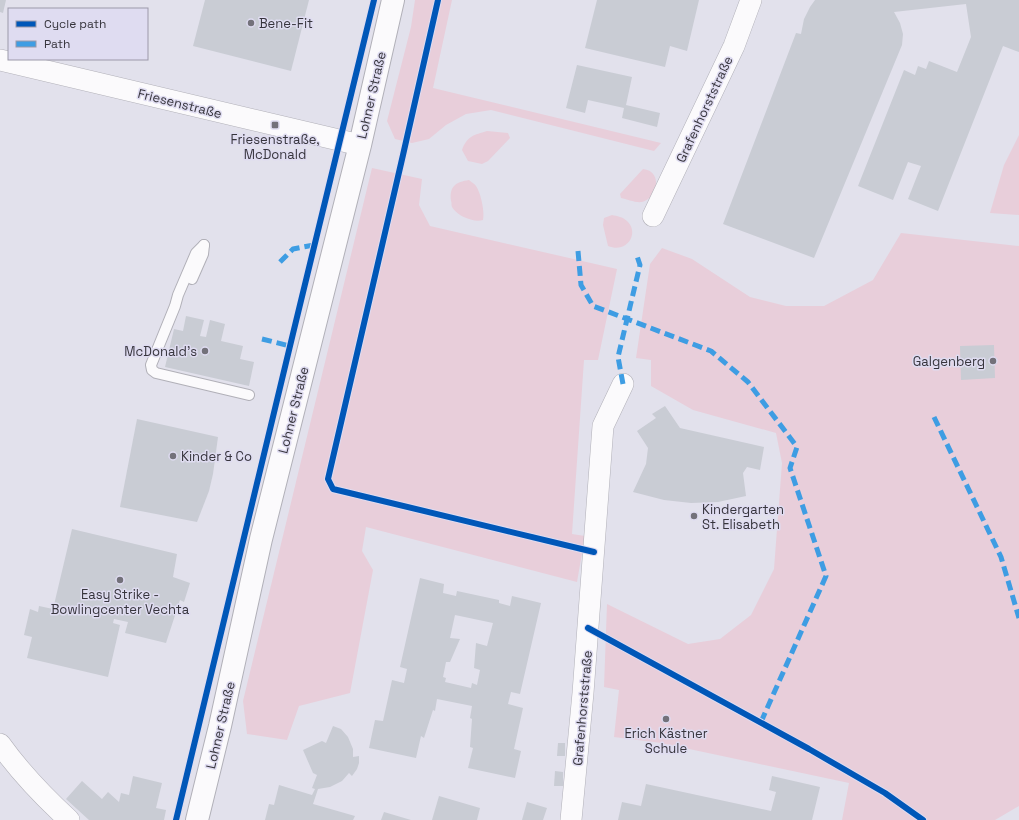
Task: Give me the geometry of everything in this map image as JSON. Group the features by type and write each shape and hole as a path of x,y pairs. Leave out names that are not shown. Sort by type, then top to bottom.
{"main road":[{"name":"Lohner Straße","path":"197,820 220,726 261,539 360,145 393,0"}],"street":[{"name":"Grafenhorststraße","path":"653,216 734,46 751,0"},
{"name":"Friesenstraße","path":"0,60 360,145"},
{"name":"Grafenhorststraße","path":"572,820 603,426 623,384"},
{"path":"0,744 8,756 46,799 69,820"}],"lane":[{"path":"204,245 204,254 184,297 175,306 151,365 152,370 156,373 249,395"}],"shaded area":[{"path":"415,0 452,0 433,88 661,143 654,151 491,110 466,114 446,125 429,139 412,143 395,139 387,121 411,27"},
{"path":"487,131 508,133 510,138 488,161 482,164 468,161 462,150 464,145 475,135"},
{"path":"1019,135 1019,215 990,213 1004,165"},
{"path":"372,168 422,179 419,205 430,226 617,269 598,360 584,360 572,534 585,536 577,582 366,527 362,551 373,570 350,693 299,706 287,740 247,734 243,701"},
{"path":"643,169 654,174 656,179 655,190 652,195 647,200 642,202 621,198 620,194"},
{"path":"469,180 478,189 483,208 483,220 479,221 466,218 454,210 452,206 452,188 460,182"},
{"path":"612,215 627,221 631,226 632,236 630,241 621,247 615,248 608,246 603,225 604,218"},
{"path":"901,233 1019,246 1019,806 995,820 842,820 849,783 661,743 614,737 619,690 604,687 607,604 688,644 720,639 751,615 774,569 782,463 776,433 693,410 651,386 651,360 636,358 650,264 662,248 692,259 750,297 786,306 824,306 873,280"}],"building":[{"path":"0,0 6,0 3,13 0,12"},
{"name":"Bene-Fit","path":"205,0 309,0 291,71 193,46"},
{"path":"597,0 699,0 687,51 670,46 665,67 585,48"},
{"path":"815,0 1019,0 1019,52 1003,46 938,211 908,199 921,166 908,162 893,200 858,186 904,70 915,75 918,66 926,69 929,61 957,72 971,37 966,4 894,12 900,23 903,34 902,45 814,258 723,224 796,33 801,34 804,19"},
{"path":"577,65 632,77 626,105 660,113 657,127 622,118 624,108 588,100 585,113 566,108"},
{"name":"McDonald's","path":"186,316 204,320 200,336 206,337 210,320 225,324 221,341 243,346 240,359 254,362 249,386 165,367 174,329 183,331"},
{"path":"994,345 995,378 961,380 960,346"},
{"path":"665,406 680,428 764,447 760,470 747,467 743,473 746,496 718,502 691,503 664,500 633,492 646,464 648,448 637,431 656,418 652,414"},
{"name":"Kinder & Co","path":"137,419 218,437 209,491 197,522 120,507"},
{"name":"Easy Strike - Bowlingcenter Vechta","path":"72,529 177,554 173,577 190,583 184,602 180,600 166,643 125,633 128,622 114,619 113,623 120,625 108,677 27,658 32,637 24,635 30,609 38,612 39,606 53,609"},
{"path":"420,578 444,584 443,593 456,596 457,591 499,600 499,603 510,606 512,596 541,603 520,694 511,692 508,704 523,708 514,749 521,751 515,778 468,768 473,748 470,747 472,719 470,718 472,706 437,699 435,711 433,710 424,738 421,736 416,758 369,748 375,720 383,721 392,680 404,683 407,669 400,667","holes":["455,615 493,623 487,646 476,643 474,668 480,670 477,685 472,683 471,688 445,682 446,678 443,677 446,662 450,662 460,639 450,638"]},
{"path":"333,726 341,729 348,737 353,749 353,757 359,756 359,763 352,776 349,773 342,781 330,787 318,789 313,804 355,816 353,820 265,820 269,804 274,805 279,785 312,795 315,789 312,788 317,775 313,773 303,750 322,741 326,743"},
{"path":"558,743 565,743 565,756 557,756"},
{"path":"555,771 563,772 563,786 554,786"},
{"path":"133,776 162,783 156,808 166,810 164,820 89,820 66,799 82,781 102,799 108,792 119,802 121,793 129,795"},
{"path":"772,776 820,787 812,820 618,820 622,802 641,806 646,784 771,811 776,792 769,790"},
{"path":"439,796 480,808 477,820 432,820"},
{"path":"527,802 547,808 543,820 522,820"},
{"path":"384,812 411,820 381,820"}],"marked path":[{"path":"280,262 293,249 314,245"},
{"path":"578,251 581,285 593,306 711,351 748,382 797,447 790,468 826,576 761,722"},
{"path":"623,384 618,357 640,265 636,253"},
{"path":"262,339 290,346"},
{"path":"934,417 1001,557 1019,618"}],"cycle path":[{"path":"176,820 374,0"},
{"path":"438,0 328,479 333,489 594,552"},
{"path":"588,628 809,749 885,793 923,820"}],"place":[{"name":"Bene-Fit","path":"251,23"},
{"name":"Friesenstraße, McDonald","path":"275,125"},
{"name":"McDonald's","path":"205,351"},
{"name":"Galgenberg","path":"993,361"},
{"name":"Kinder & Co","path":"173,456"},
{"name":"Kindergarten St. Elisabeth","path":"694,516"},
{"name":"Easy Strike - Bowlingcenter Vechta","path":"120,580"},
{"name":"Erich Kästner Schule","path":"666,719"}]}
